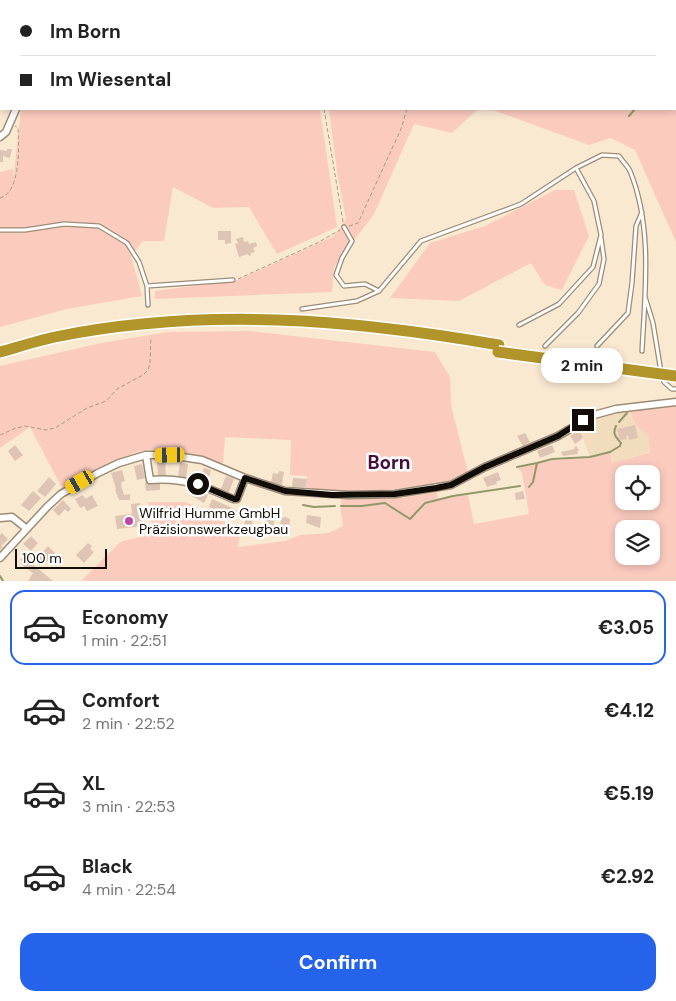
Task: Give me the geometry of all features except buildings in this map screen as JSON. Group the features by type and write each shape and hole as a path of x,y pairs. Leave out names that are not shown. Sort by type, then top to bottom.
{"highway":[{"path":"0,352 54,338 139,324 211,319 270,318 368,325 444,335 499,348 676,376"},
{"path":"0,358 59,343 113,334 209,324 260,325 365,332 676,371"}],"street":[{"path":"0,137 6,132 16,110"},
{"path":"0,558 47,507 71,487 119,463 146,455 170,455 202,460 245,478 285,491 332,495 395,494 451,485 485,467 558,436 594,415 616,409 676,402"},
{"path":"146,455 150,480 166,478 185,480 237,499 245,478"},
{"path":"0,518 12,517 27,530"}],"lane":[{"path":"302,309 357,302 379,291 421,241 521,204 576,168 602,155 618,156 630,170 642,212 646,267 642,351"},
{"path":"545,346 578,313 599,284 604,259 594,201 576,168"},
{"path":"597,346 628,313 636,226 642,212"},
{"path":"0,230 25,230 64,224 99,226 127,243 139,262 147,286 148,305"},
{"path":"344,227 352,241 342,258 336,275 344,286 365,284 379,291"},
{"path":"519,325 559,304 593,267 601,235"},
{"path":"147,286 233,280"},
{"path":"644,295 653,323 664,382 672,389 676,389"}],"path":[{"path":"324,110 344,227"},
{"path":"233,280 317,243 344,227 358,223 401,129 407,110"},
{"path":"0,198 4,197 14,186 19,152 18,128 10,123"},
{"path":"0,435 25,426 46,430 55,428 88,408 106,401 117,389 148,370 151,337"}],"shaded area":[{"path":"21,110 320,110 337,227 277,254 249,207 213,208 173,187 164,241 143,241 131,256 142,296 67,309 0,327 0,172 13,169 13,181"},
{"path":"329,110 477,110 452,133 414,124 374,214 334,267 332,292 155,299 155,291 238,280 334,236 346,219 337,172"},
{"path":"493,110 676,110 676,242 635,150 611,138 589,145"},
{"path":"555,190 574,190 589,236 562,290 545,285 531,263 459,301 390,298 430,243 485,226"},
{"path":"250,331 435,352 450,377 451,405 468,473 446,482 395,489 339,492 306,490 307,476 290,475 291,440 225,437 223,464 185,453 156,449 147,450 115,461 62,488 30,427 0,448 0,366 101,343 168,332"},
{"path":"676,406 676,581 81,581 118,544 123,541 154,534 148,502 186,502 215,518 241,529 238,547 285,541 300,535 329,533 343,526 340,506 362,507 385,504 410,519 425,503 468,495 474,524 529,514 522,473 518,468 553,460 590,458 610,453 612,463 650,452 648,435 636,425 630,411"},
{"path":"630,411 636,425 648,435 651,451 612,463 610,453 590,458 583,438 576,428 602,415"},
{"path":"437,492 438,499 424,502 410,518 385,503 362,506 341,505 341,499 403,498"}],"waterway":[{"path":"629,116 634,110"},
{"path":"619,422 627,413"},
{"path":"529,487 533,482 537,463 552,459 590,457 610,452 620,446 621,443 615,433 616,426"},
{"path":"517,467 537,463"},
{"path":"341,506 385,503 410,519 425,503 453,496 520,486"},
{"path":"303,505 314,507 335,506"},
{"path":"0,576 3,581"}],"place":[{"name":"Wilfrid Humme GmbH Präzisionswerkzeugbau","path":"129,521"}],"district":[{"name":"Born","path":"389,462"}],"route":[{"path":"198,484 234,499 237,499 239,496 245,478 285,491 349,496 395,494 436,488 451,485 485,467 558,436 583,420"}]}
